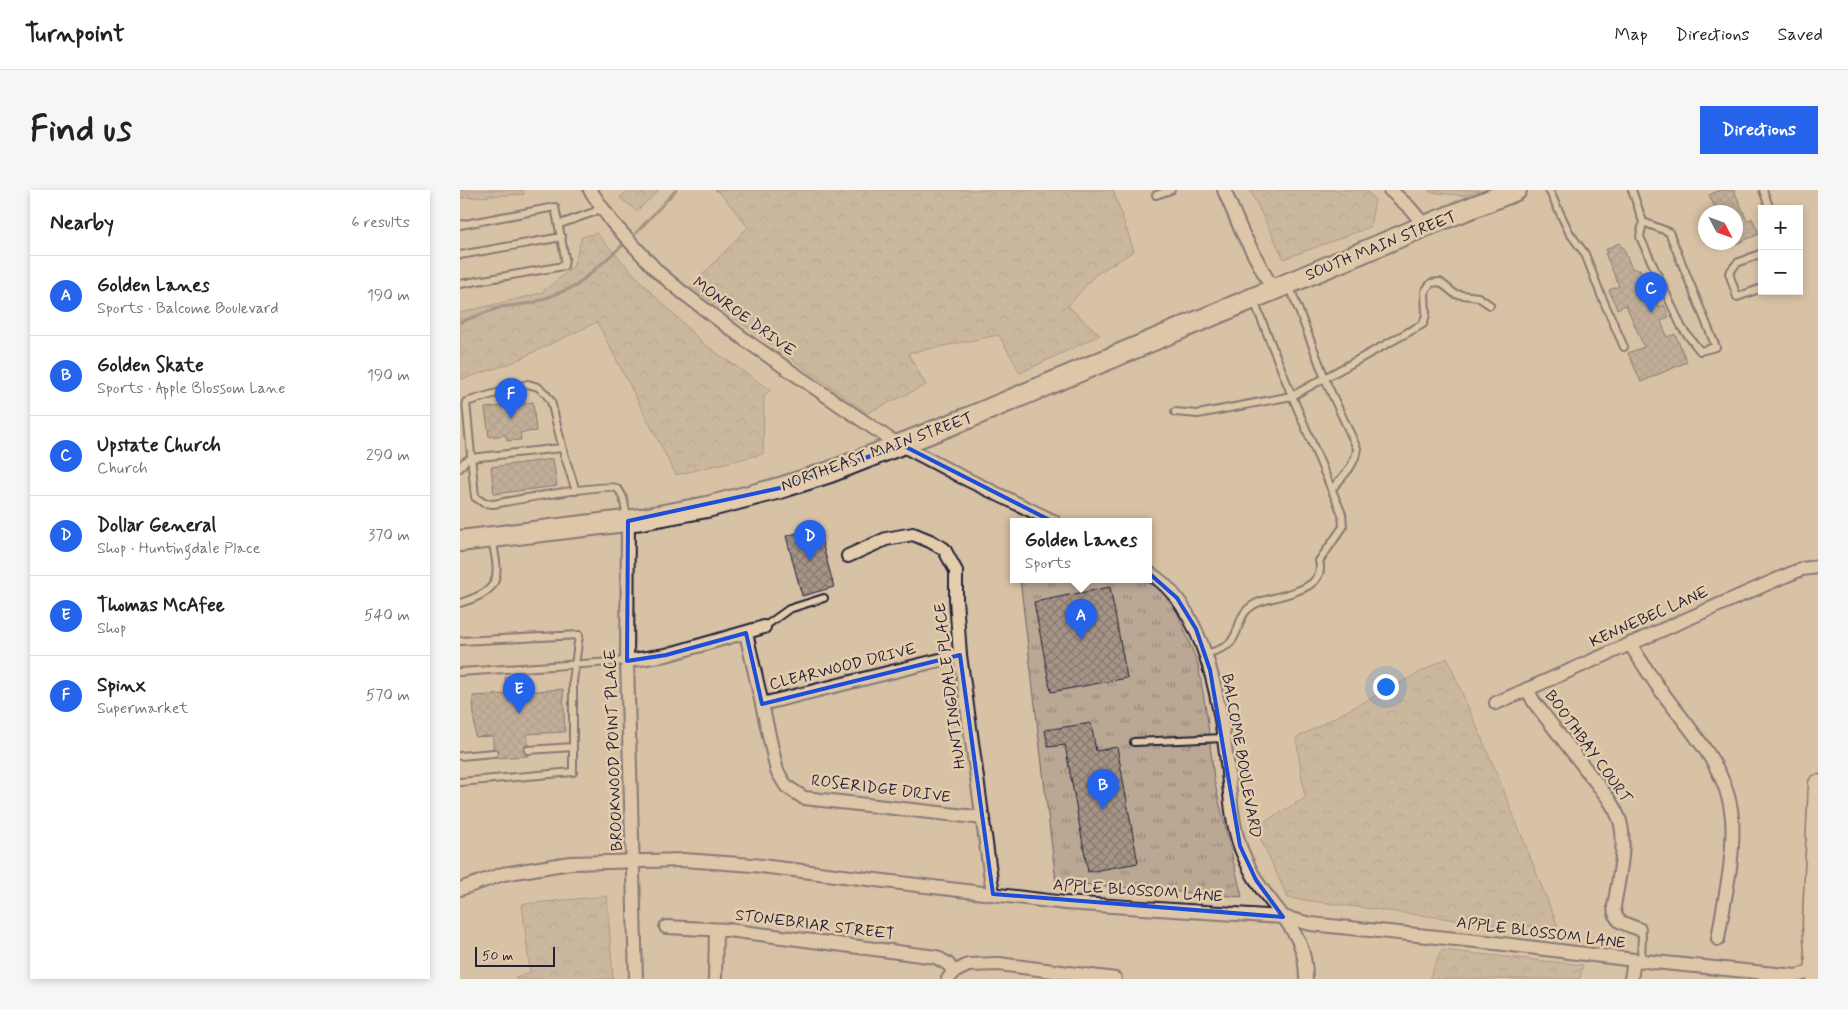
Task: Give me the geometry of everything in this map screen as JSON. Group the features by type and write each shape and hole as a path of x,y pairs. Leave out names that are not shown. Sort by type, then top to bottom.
{"main road":[{"name":"SOUTH MAIN STREET","path":"1280,287 1516,190"},
{"name":"NORTHEAST MAIN STREET","path":"460,541 628,521 708,507 780,488 830,472 902,445 1280,287"}],"street":[{"name":"MONROE DRIVE","path":"590,190 601,207 637,250 682,292 748,342 888,438 902,445"},
{"path":"1224,190 1242,232 1280,287"},
{"path":"1390,190 1409,207 1425,226"},
{"path":"902,445 1046,518"},
{"name":"BROOKWOOD POINT PLACE","path":"628,521 627,661 636,979"},
{"name":"HUNTINGDALE PLACE","path":"848,556 886,540 913,534 944,549 956,571 960,655 993,894"},
{"name":"KENNEBEC LANE","path":"1496,702 1786,575 1802,569 1818,567"},
{"name":"BALCOME BOULEVARD","path":"1152,574 1161,580 1178,598 1196,629 1205,654 1224,738 1234,819 1240,846 1256,880 1299,941 1304,959 1306,979"},
{"path":"627,661 666,655 764,627"},
{"name":"ROSERIDGE DRIVE","path":"746,633 777,771 786,786 804,798 984,818"},
{"path":"1630,644 1658,686 1705,748 1718,769 1730,801 1733,835 1718,939"},
{"name":"CLEARWOOD DRIVE","path":"762,704 960,655"},
{"name":"BOOTHBAY COURT","path":"1527,689 1534,702 1608,798 1616,812 1622,828 1623,845 1614,907 1615,916 1617,920 1638,929"},
{"path":"1815,975 1812,924 1818,784"},
{"name":"APPLE BLOSSOM LANE","path":"460,889 503,874 570,863 684,860 753,865 1065,903 1283,917 1311,924 1637,960 1796,976 1815,975"},
{"name":"STONEBRIAR STREET","path":"666,927 756,934 936,957 948,964 951,976"},
{"path":"715,979 716,931"},
{"path":"1631,979 1637,960"},
{"path":"951,976 968,965 999,964 1115,979"}],"lane":[{"path":"1156,195 1171,190"},
{"path":"1549,190 1569,232 1585,254 1624,347"},
{"path":"1632,190 1643,222 1640,237 1682,328 1700,351 1716,347 1670,232 1643,222"},
{"path":"1763,190 1769,205"},
{"path":"460,226 555,207 560,224 565,258 564,266 460,284"},
{"path":"560,224 594,212 601,207"},
{"path":"460,255 562,236"},
{"path":"1758,255 1737,263 1729,274 1737,297 1758,289"},
{"path":"1176,412 1198,414 1292,396 1326,379 1423,324 1426,315 1424,291 1431,283 1440,282 1455,294 1478,297 1490,305"},
{"path":"1280,287 1326,379 1357,448 1356,457 1348,471 1332,489"},
{"path":"1205,654 1219,650 1229,644 1247,608 1268,598 1280,597 1299,591 1318,577 1322,570 1319,561 1343,527 1342,514 1253,298"},
{"path":"576,491 562,448 551,400 545,392 538,387 528,384 466,402 475,497 493,504 604,487 615,487 622,493 628,521"},
{"path":"460,468 464,462 471,458 562,448"},
{"path":"460,603 480,597 494,583 497,567 491,537"},
{"path":"764,627 789,609 824,598"},
{"path":"460,641 579,635 573,682 573,772 460,782"},
{"path":"460,672 627,661"},
{"path":"1134,742 1224,738"},
{"path":"528,750 573,747"},
{"path":"460,756 494,753"},
{"path":"1637,960 1642,934 1638,929"}],"highlighted area":[{"path":"902,445 1142,567 1177,598 1196,629 1210,670 1240,846 1256,880 1283,917 993,894 960,655 762,704 746,633 666,655 627,661 628,521 780,488"}],"green space":[{"path":"460,190 523,190 524,194 460,198"},
{"path":"628,190 659,190 637,211 620,198"},
{"path":"715,190 1113,190 1134,251 1095,275 1068,306 1100,335 1020,373 999,335 908,353 926,385 867,413 691,287 748,227 722,195"},
{"path":"1250,190 1366,190 1375,200 1370,227 1284,259"},
{"path":"1428,190 1480,190 1466,196 1430,192"},
{"path":"596,233 650,291 704,344 770,390 764,397 763,454 676,475 597,322 509,364 460,380 460,313 541,293 573,267 582,237"},
{"path":"1020,583 1149,583 1170,594 1198,664 1207,716 1214,780 1242,897 1056,882"},
{"path":"1447,658 1495,769 1558,927 1496,925 1288,898 1255,827 1305,798 1296,738"},
{"path":"607,896 613,979 514,979 530,972 522,904"},
{"path":"1441,950 1583,965 1580,979 1429,979"}],"building":[{"path":"1720,190 1734,190 1740,205 1714,205 1709,195"},
{"path":"1743,211 1747,221 1752,218 1758,234 1743,241"},
{"path":"1619,243 1623,247 1632,269 1640,269 1643,277 1646,275 1659,307 1664,305 1669,317 1661,321 1667,337 1675,334 1687,362 1641,382 1628,353 1644,347 1626,305 1617,309 1609,290 1619,286 1605,253 1607,253 1606,249"},
{"path":"533,402 536,431 520,433 521,440 507,441 506,435 489,437 485,408"},
{"path":"553,459 557,486 494,494 491,467"},
{"path":"818,527 834,587 802,596 786,536"},
{"path":"1110,587 1127,678 1051,692 1034,602"},
{"path":"523,676 524,692 563,689 565,732 527,734 528,745 523,750 528,756 496,758 499,752 493,748 493,736 475,737 473,696 506,694 505,677"},
{"path":"1091,723 1096,751 1117,747 1138,863 1088,872 1065,745 1048,747 1045,730"}],"waterway":[{"path":"636,233 676,190"},
{"path":"460,322 501,307 533,303 576,286 624,244"}],"place":[{"name":"Upstate Church","path":"1651,313"},
{"name":"Spinx","path":"511,419"},
{"name":"Dollar General","path":"810,561"},
{"name":"Golden Lanes","path":"1081,640"},
{"name":"Thomas McAfee","path":"519,714"},
{"name":"Golden Skate","path":"1103,810"}]}
